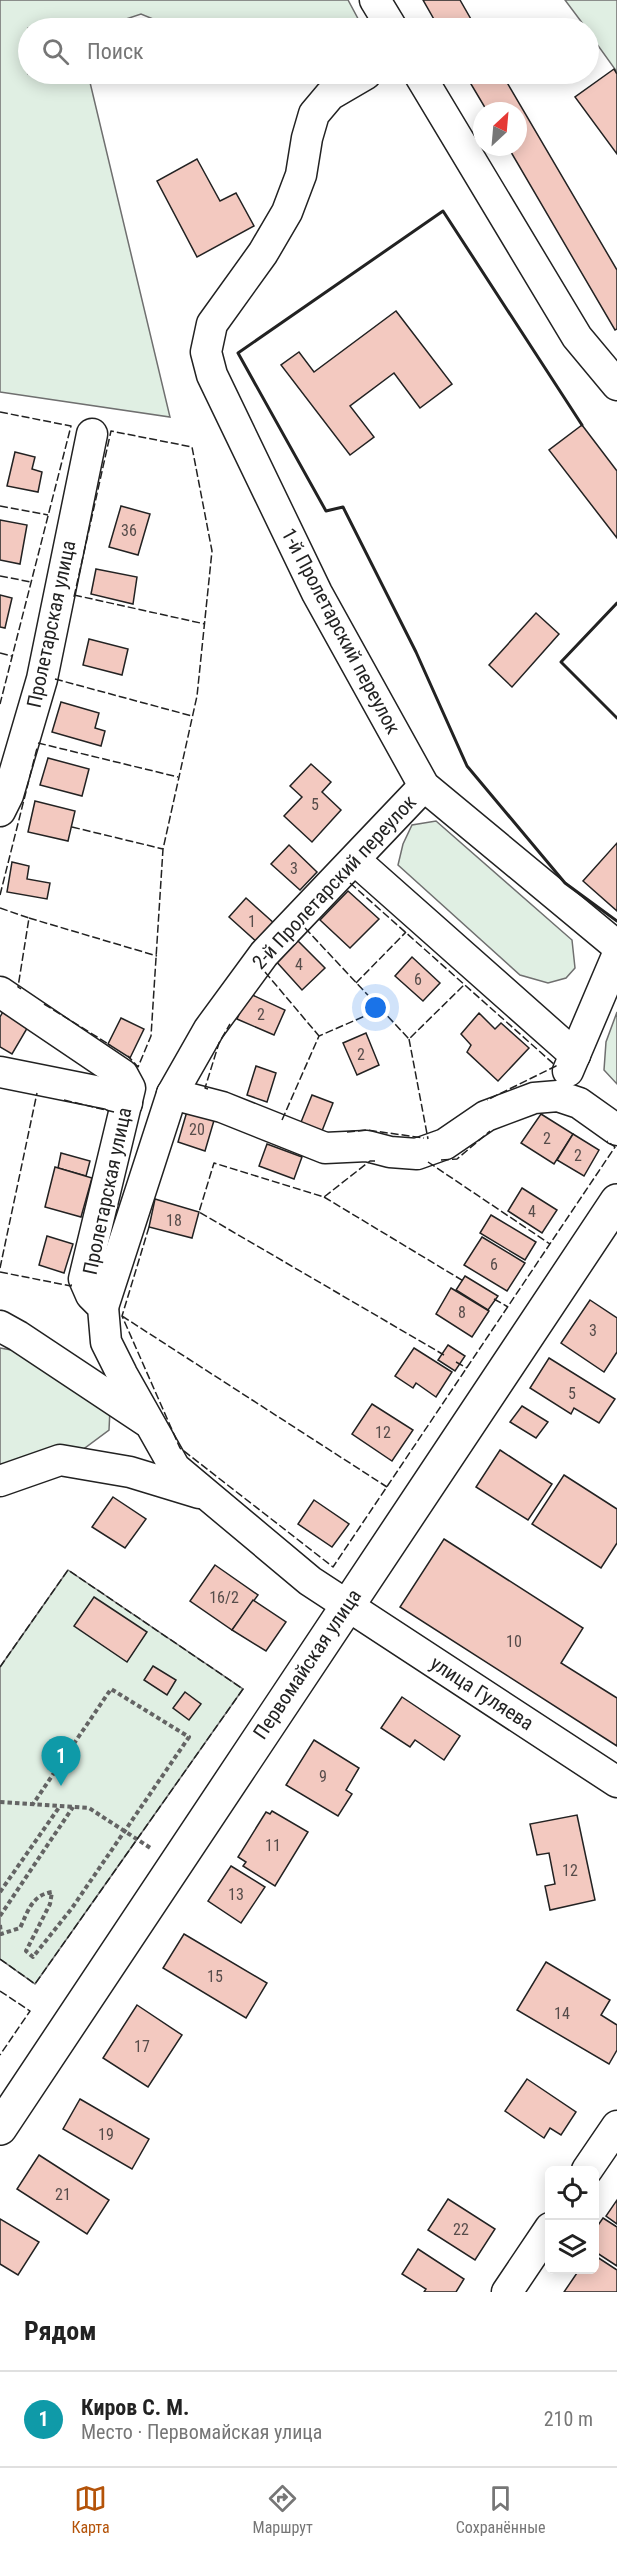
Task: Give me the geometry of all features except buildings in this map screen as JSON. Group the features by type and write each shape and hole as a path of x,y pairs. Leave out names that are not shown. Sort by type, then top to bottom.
{"main road":[{"name":"Первомайская улица","path":"0,2128 617,1201"}],"street":[{"path":"375,0 386,18"},
{"name":"1-й Пролетарский переулок","path":"349,84 330,95 314,114 307,138 301,175 287,212 263,253 212,324 206,352 212,375 318,593 424,786 617,946"},
{"path":"425,84 578,337 617,385"},
{"name":"Пролетарская улица","path":"0,811 8,795 42,679 92,434"},
{"name":"2-й Пролетарский переулок","path":"103,1307 172,1094 209,1029 264,954 424,786"},
{"path":"354,860 575,1055"},
{"path":"558,1096 617,956"},
{"name":"Пролетарская улица","path":"0,992 123,1075 130,1088 84,1279 91,1295 103,1307"},
{"path":"0,1072 110,1094 127,1103"},
{"path":"172,1094 222,1107 324,1148 367,1146 390,1152 417,1154 445,1143 486,1116 534,1098 558,1096 579,1103 617,1130"},
{"path":"103,1307 106,1342 175,1468 310,1581 346,1605"},
{"path":"0,1326 151,1424"},
{"path":"0,1481 60,1460 130,1472 210,1497"},
{"name":"улица Гуляева","path":"346,1605 617,1782"},
{"path":"590,2166 617,2126"},
{"path":"507,2292 545,2234"}],"path":[{"path":"0,1925 1,1934 20,1928 32,1902 42,1893 52,1892 50,1904 26,1951 33,1957 72,1908 189,1737 111,1689 33,1804"},
{"path":"0,1802 89,1808 175,1865"},
{"path":"0,1892 60,1806"},
{"path":"0,1916 73,1807"}],"green space":[{"path":"0,0 348,0 358,18 151,18 141,14 129,18 18,18 18,84 90,84 170,417 0,392"},
{"path":"565,0 617,0 617,72 599,47 599,18 578,18"},
{"path":"436,821 572,940 575,968 566,978 548,983 520,975 398,865 403,844 412,825"},
{"path":"617,1012 617,1084 604,1070 606,1042"},
{"path":"0,1348 45,1356 110,1409 109,1430 74,1456 0,1481"},
{"path":"68,1570 243,1689 35,1984 0,1959 0,1667"}],"fence":[{"path":"0,412 71,426 0,704"},
{"path":"74,597 111,431 192,447 212,551 197,696 163,849 151,1036 138,1067 128,1056"},
{"path":"0,506 48,515"},
{"path":"0,576 31,582"},
{"path":"74,595 205,624"},
{"path":"0,653 12,656"},
{"path":"55,679 192,716"},
{"path":"38,743 178,777"},
{"path":"0,895 37,748"},
{"path":"72,827 163,849"},
{"path":"350,883 556,1066 487,1100"},
{"path":"0,908 29,918 18,987 21,989"},
{"path":"29,918 157,956"},
{"path":"305,928 409,1039 465,984"},
{"path":"356,983 406,932"},
{"path":"265,972 319,1036"},
{"path":"44,1004 110,1045"},
{"path":"282,1120 319,1036 381,1009"},
{"path":"208,1089 205,1088 219,1043 230,1024"},
{"path":"409,1039 428,1139"},
{"path":"0,1268 37,1093"},
{"path":"64,1100 114,1112"},
{"path":"347,1132 367,1130 424,1138"},
{"path":"441,1160 457,1159 490,1131"},
{"path":"149,1227 122,1316 180,1448 333,1567 615,1147 607,1141"},
{"path":"375,1161 370,1161 324,1197 214,1163 199,1212 444,1355"},
{"path":"428,1162 550,1244"},
{"path":"324,1197 465,1282"},
{"path":"0,1272 71,1286 72,1282"},
{"path":"494,1299 508,1307"},
{"path":"122,1316 387,1487"},
{"path":"456,1362 467,1368"},
{"path":"0,1667 68,1570 243,1689 35,1984 0,1959"},
{"path":"0,1991 30,2011 0,2055"}],"wall":[{"path":"582,425 443,211 238,353 326,511 343,507 416,652 467,766 565,883 617,921"},
{"path":"617,603 561,662 617,718"}],"place":[{"name":"Киров С. М.","path":"61,1786"}]}
